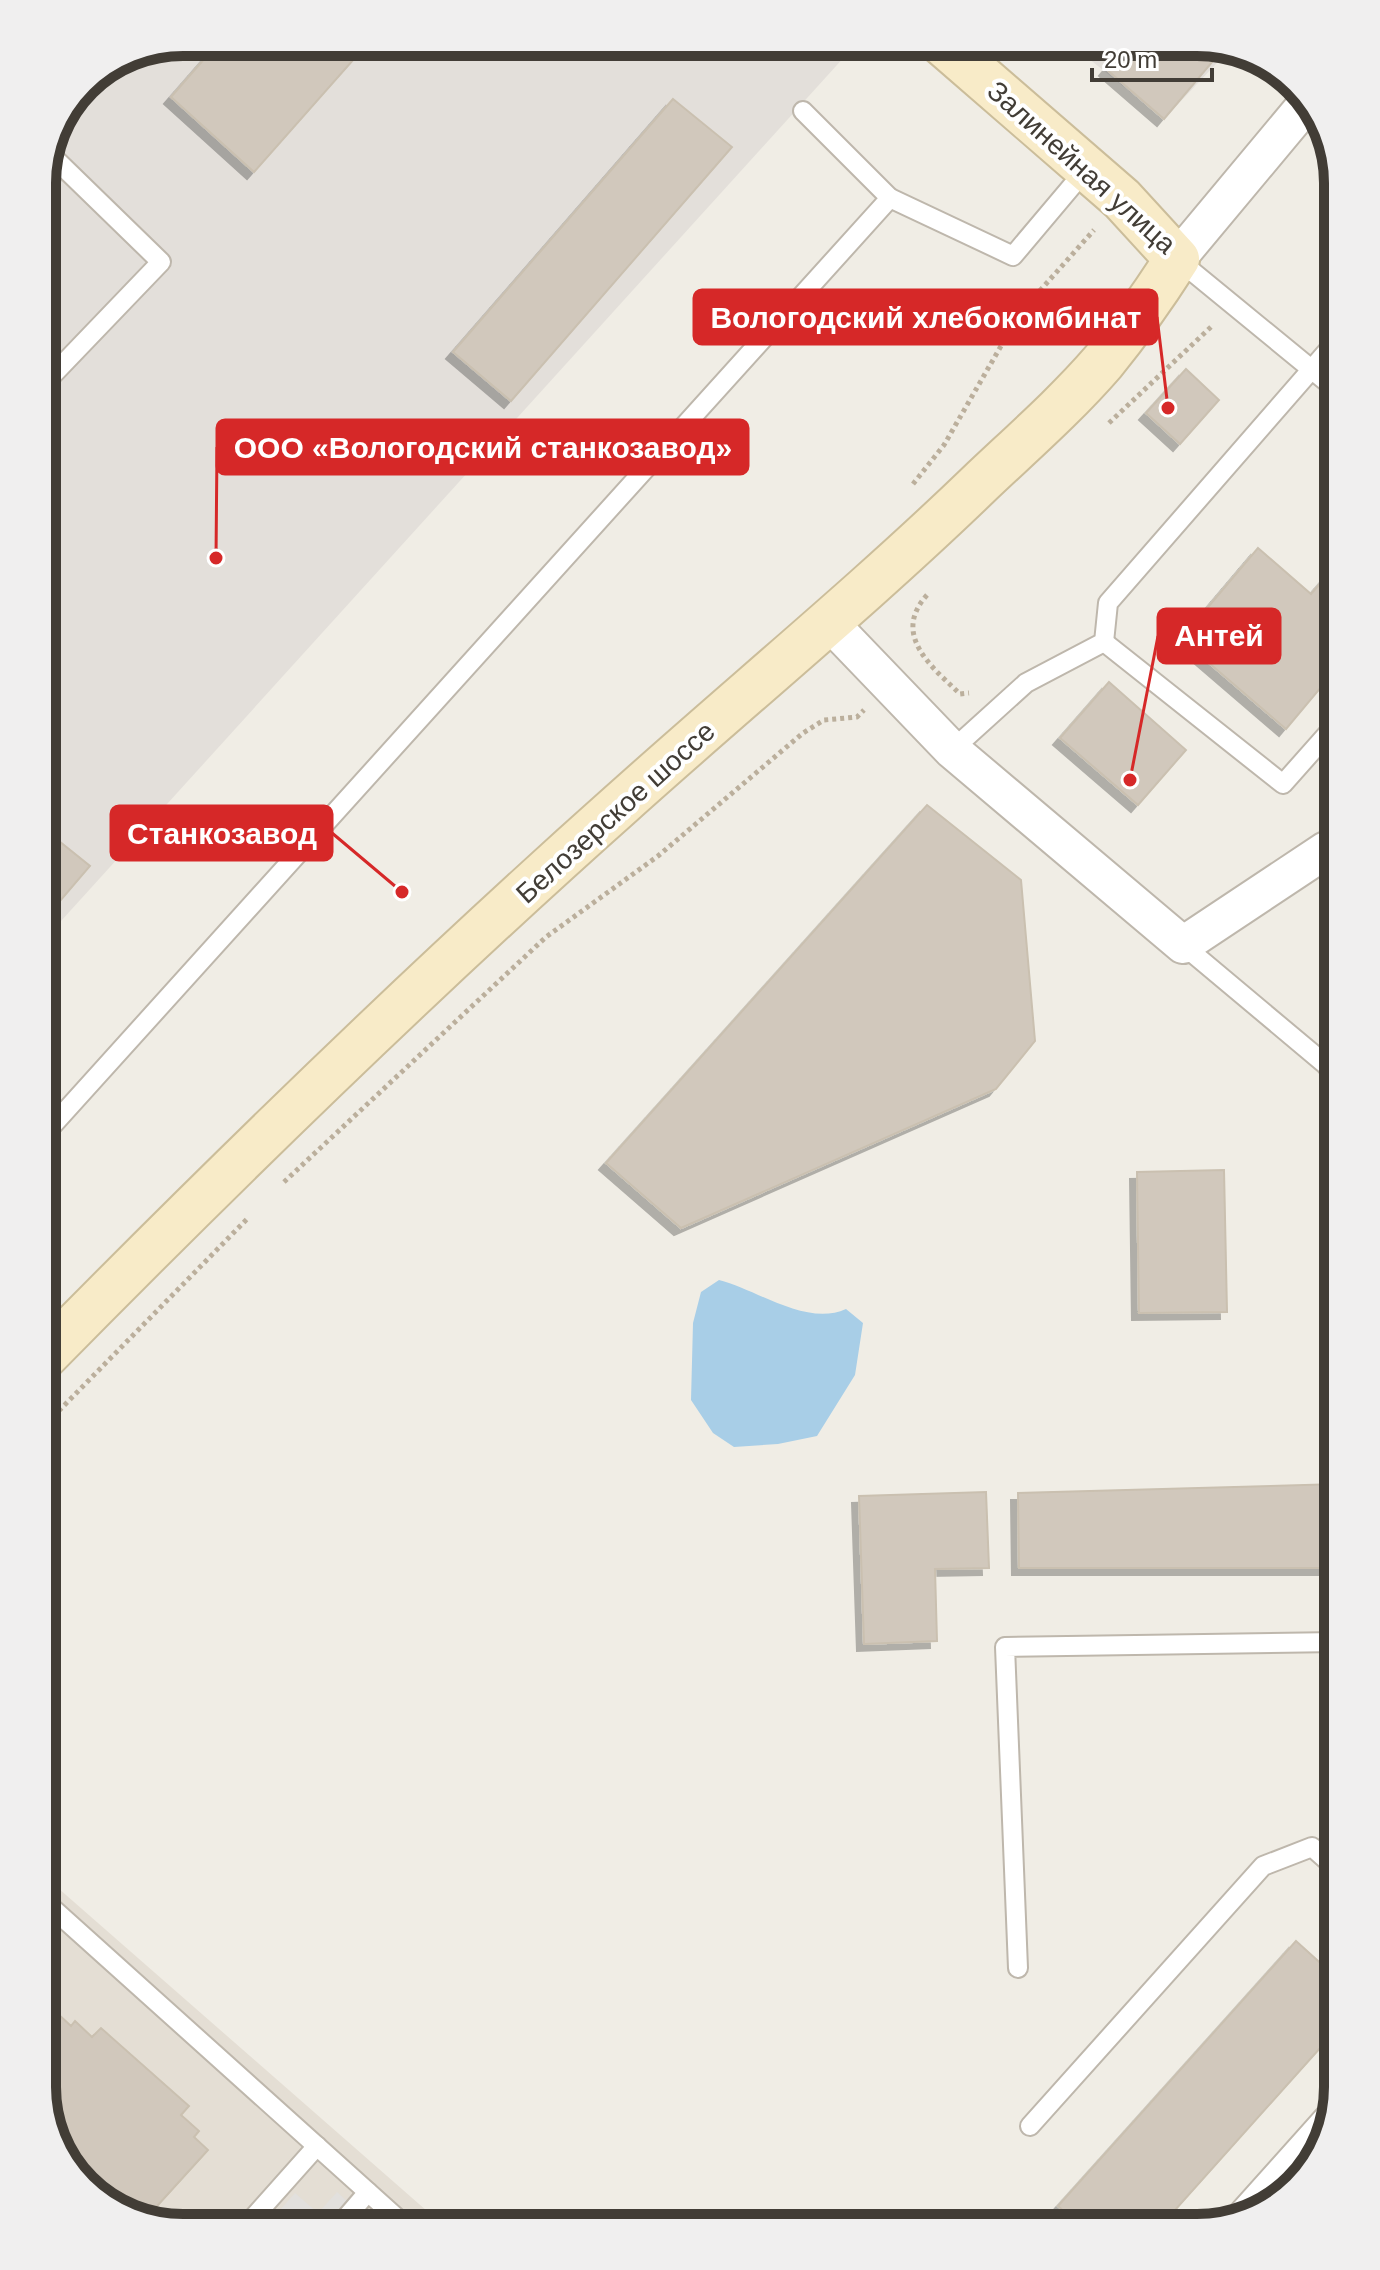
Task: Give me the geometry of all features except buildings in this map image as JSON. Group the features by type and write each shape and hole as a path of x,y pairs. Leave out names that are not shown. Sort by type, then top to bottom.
{"main road":[{"name":"Залинейная улица","path":"957,56 1088,167 1177,259"},
{"name":"Белозерское шоссе","path":"56,1345 164,1235 421,988 622,802 922,540 1100,365 1140,315 1177,259"}],"street":[{"name":"Залинейная улица","path":"1177,259 1301,110"},
{"path":"830,623 952,750 1183,945 1324,851"}],"lane":[{"path":"803,111 890,198 1013,256 1088,167"},
{"path":"56,371 161,262 58,162"},
{"path":"56,1121 890,198"},
{"path":"1177,259 1324,378"},
{"path":"1104,642 1108,603 1324,355"},
{"path":"1104,642 1283,784 1324,738"},
{"path":"952,750 1026,683 1104,642"},
{"path":"1183,945 1324,1063"},
{"path":"1018,1968 1005,1647 1324,1642"},
{"path":"1030,2126 1263,1866 1312,1847 1324,1858"},
{"path":"56,1912 392,2214"},
{"path":"1245,2204 1320,2121"},
{"path":"256,2214 317,2146"},
{"path":"349,2214 368,2192"}],"path":[{"path":"910,488 944,445 1020,313 1122,199"},
{"path":"1098,433 1233,306"},
{"path":"936,587 916,611 913,624 915,639 921,655 960,694 971,693"},
{"path":"276,1190 546,937 658,856 803,733 824,720 857,717 866,709"},
{"path":"56,1414 254,1212"}],"shaded area":[{"path":"183,56 845,56 56,927 56,175 60,150 69,127 99,87 134,66 158,58"},
{"path":"1085,56 1222,58 1164,119"},
{"path":"56,1886 427,2211 424,2214 175,2214 158,2212 127,2201 99,2183 77,2158 69,2143 57,2104"},
{"path":"337,2192 362,2214 276,2214 295,2193 318,2213"}],"water":[{"path":"719,1280 799,1310 831,1313 846,1309 863,1323 855,1375 817,1436 778,1444 734,1447 713,1433 691,1400 693,1323 701,1292"}],"place":[{"name":"Вологодский хлебокомбинат","path":"1168,408"},
{"name":"ООО «Вологодский станкозавод»","path":"216,558"},
{"name":"Антей","path":"1130,780"},
{"name":"Станкозавод","path":"402,892"}]}
